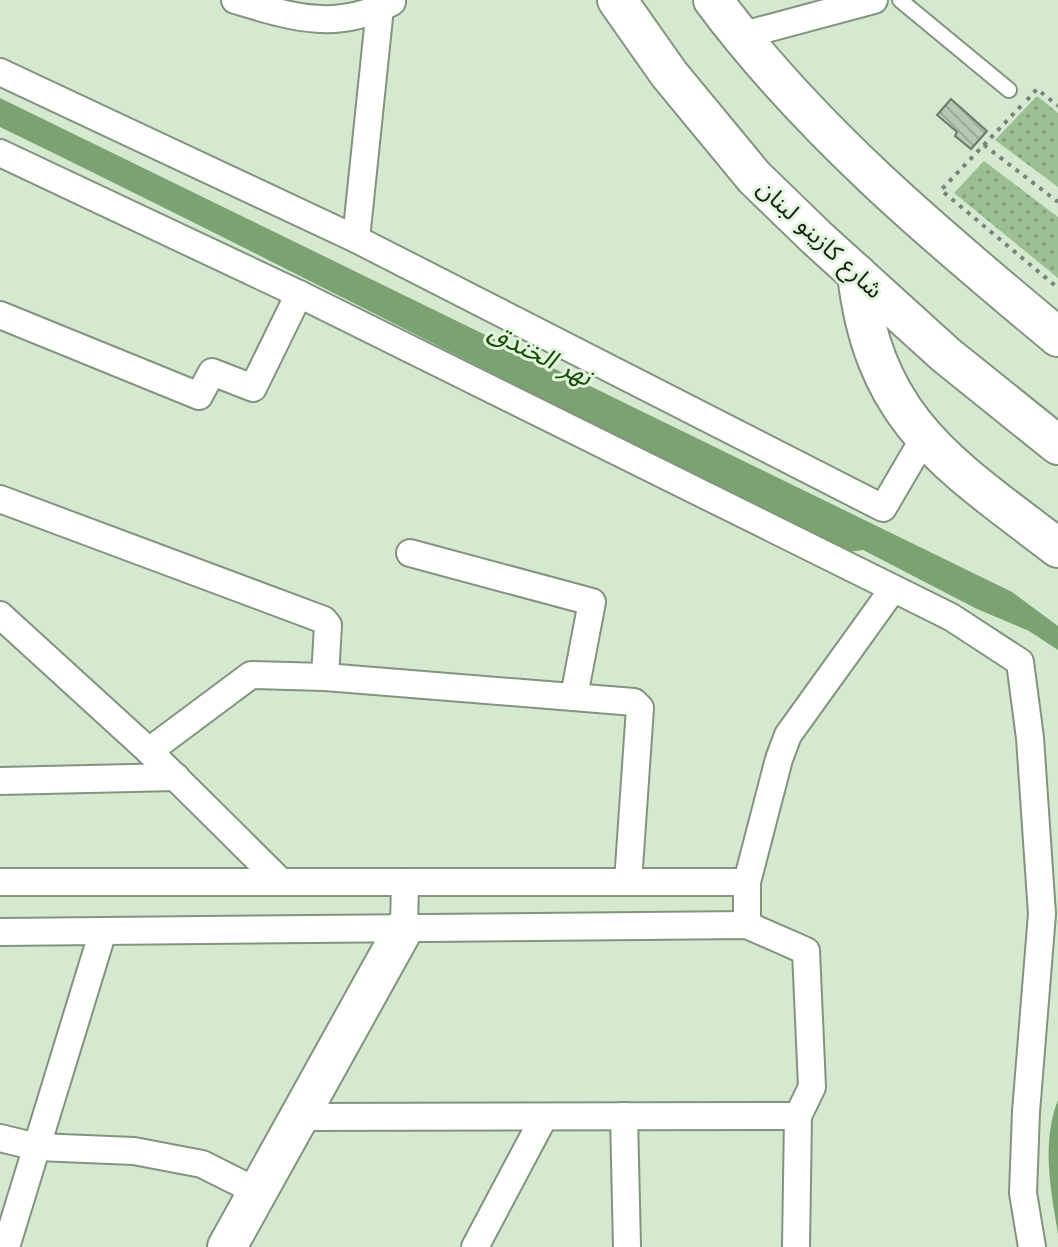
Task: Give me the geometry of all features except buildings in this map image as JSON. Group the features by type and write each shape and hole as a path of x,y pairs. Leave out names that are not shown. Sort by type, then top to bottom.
{"main road":[{"name":"شارع كازينو لبنان","path":"617,0 669,74 754,177 946,355 1058,445"},
{"path":"713,0 790,94 844,147 948,243 1058,337"},
{"path":"857,274 865,325 882,374 908,418 961,473 1058,548"},
{"path":"227,1247 404,928"}],"street":[{"path":"235,0 311,21 349,17 387,4 356,239"},
{"path":"740,36 859,2"},
{"path":"0,72 356,239 883,508 924,438"},
{"path":"0,153 299,294 951,617 1020,662 1030,738 1042,914 1023,1193 1032,1247"},
{"path":"0,315 199,396 212,372 253,388 299,294"},
{"path":"0,499 324,620 328,625 325,677"},
{"path":"410,553 592,602 574,696"},
{"path":"747,925 747,882 788,735 893,589"},
{"path":"0,615 149,751 281,882"},
{"path":"149,751 247,677 325,677 634,702 640,708 628,882"},
{"path":"0,781 176,777"},
{"path":"0,882 747,882"},
{"path":"404,928 405,882"},
{"path":"0,932 747,925 806,951 812,1087 798,1116 796,1247"},
{"path":"6,1247 103,931"},
{"path":"624,1116 627,1247"},
{"path":"300,1117 798,1116"},
{"path":"475,1247 544,1117"},
{"path":"0,1138 37,1147 134,1151 202,1164 258,1192"}],"lane":[{"path":"900,0 1009,90"}],"path":[{"path":"1058,106 1037,89 941,190 1058,288"},
{"path":"983,145 1058,202"}],"shaded area":[{"path":"1037,96 1058,113 1058,187 995,140"},
{"path":"0,98 1012,592 1058,626 1058,650 1029,631 977,609 863,550 847,552 0,127"},
{"path":"984,161 1058,217 1058,278 954,193"},
{"path":"1058,1100 1058,1234 1050,1184 1049,1150"}],"water label":[{"name":"نهر الخندق","path":"540,354"}]}
